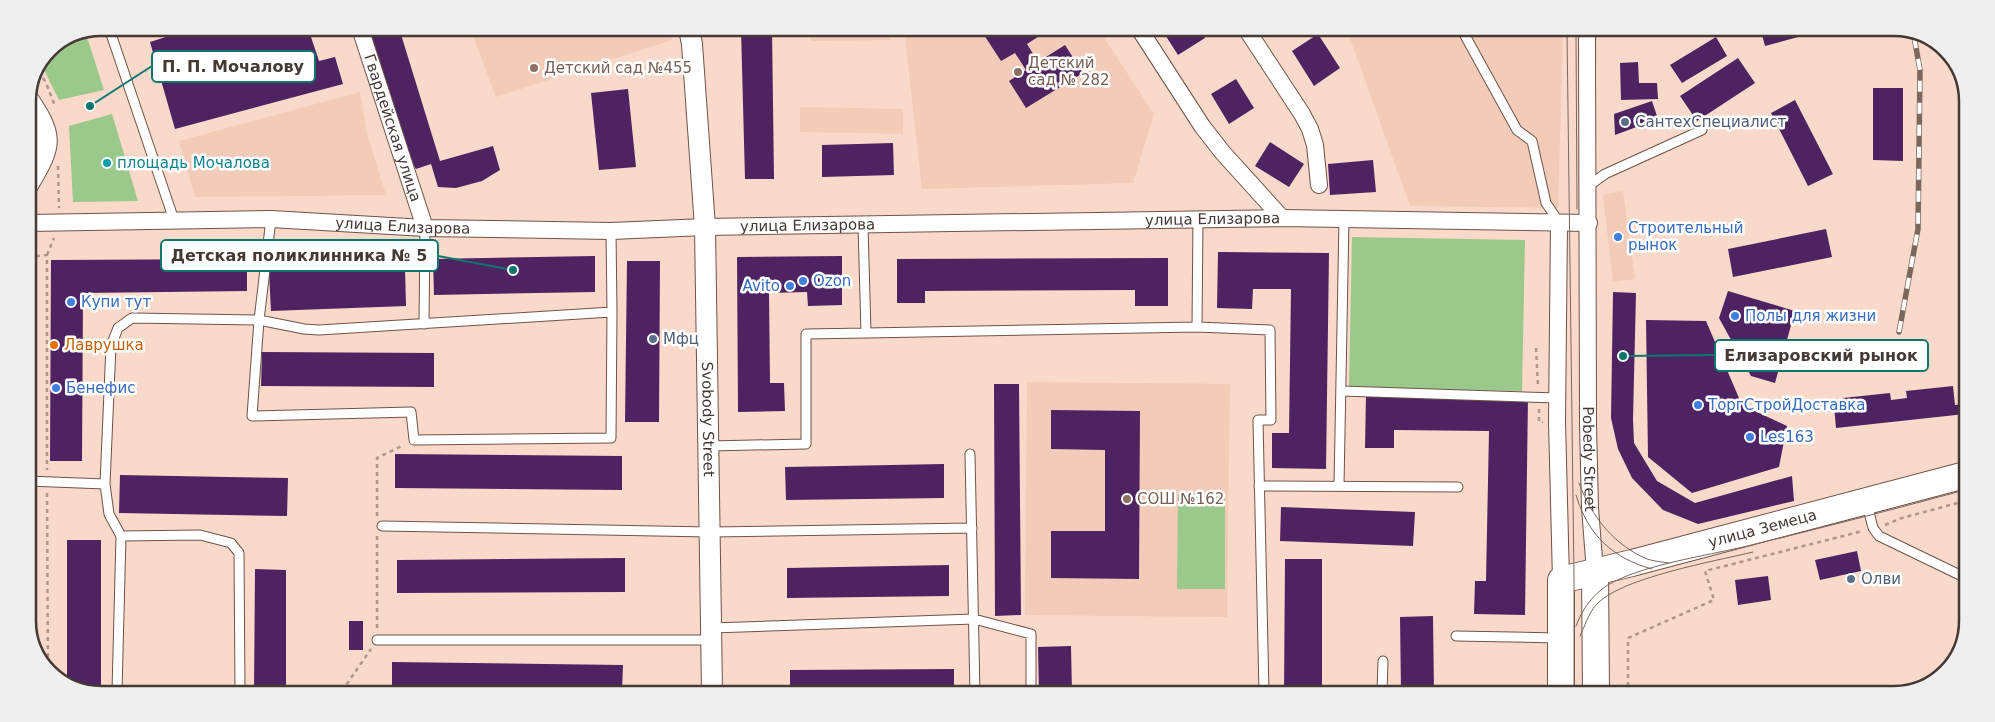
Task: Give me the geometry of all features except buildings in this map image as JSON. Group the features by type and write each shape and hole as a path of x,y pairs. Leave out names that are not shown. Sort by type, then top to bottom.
{"main road":[{"name":"улица Земеца","path":"1561,580 1959,477"},
{"name":"Pobedy Street","path":"1595,572 1596,686"},
{"name":"Pobedy Street","path":"1561,580 1561,686"}],"street":[{"name":"Гвардейская улица","path":"363,36 425,228"},
{"name":"Svobody Street","path":"690,36 705,227 712,686"},
{"path":"1144,36 1202,126 1223,153 1282,218"},
{"path":"1251,36 1310,129 1315,144 1319,185"},
{"name":"Pobedy Street","path":"1587,36 1588,434 1590,508 1595,572"},
{"path":"36,113 47,134 45,150 36,170"},
{"path":"36,165 45,150"},
{"name":"улица Елизарова","path":"36,224 271,219 425,228 610,231 705,227 1282,218 1588,223"},
{"name":"Pobedy Street","path":"1559,223 1558,398 1561,580"}],"lane":[{"path":"113,36 174,220"},
{"path":"1465,36 1517,130 1532,141 1546,203 1559,223"},
{"path":"1587,187 1605,174 1702,130"},
{"path":"271,219 259,320 252,416 411,412 414,440 611,438 612,312 610,231"},
{"path":"1197,327 1198,219"},
{"path":"1339,486 1344,219"},
{"path":"863,225 866,333"},
{"path":"424,324 425,228"},
{"path":"117,686 121,536 109,514 105,484 111,346 118,328 132,318 259,320 319,330 612,312"},
{"path":"709,446 806,444 806,334 1197,327 1270,330 1271,420 1258,420 1264,686"},
{"path":"1341,391 1558,398"},
{"path":"970,454 975,686"},
{"path":"36,481 105,484"},
{"path":"1259,486 1458,487"},
{"path":"1866,502 1873,528 1879,536 1959,575"},
{"path":"380,526 710,532 972,528"},
{"path":"121,536 200,535 231,543 239,553 240,686"},
{"path":"377,640 712,634 974,619 1031,634 1031,686"},
{"path":"1456,636 1561,638"},
{"path":"1382,686 1383,661"}],"path":[{"path":"41,75 46,83"},
{"path":"36,256 47,255 48,657"},
{"path":"380,526 378,458 414,440"},
{"path":"1628,686 1628,638 1714,600 1705,571 1893,523 1902,518 1959,503"},
{"path":"345,686 377,640 377,535"}],"shaded area":[{"name":"Детский сад №455","path":"473,36 671,36 672,40 496,97"},
{"path":"811,36 891,36 891,40 811,41"},
{"name":"Детский сад № 282","path":"905,36 1103,36 1154,114 1133,183 922,189"},
{"path":"1349,36 1563,36 1558,208 1410,206"},
{"path":"360,92 367,134 386,195 195,197 179,141"},
{"path":"800,107 903,109 903,134 800,132"},
{"name":"Строительный рынок","path":"1623,191 1635,279 1613,282 1603,195"},
{"name":"СОШ №162","path":"1027,382 1230,384 1227,617 1025,615"}],"green space":[{"path":"87,38 104,90 59,100 44,70 55,55 65,47"},
{"path":"112,114 138,201 73,202 69,126"},
{"path":"1352,237 1525,240 1522,391 1349,388"},
{"path":"1178,494 1225,494 1225,589 1177,589"}],"tram line":[{"path":"1567,36 1574,686"},
{"path":"1576,36 1577,209"},
{"path":"1579,483 1590,507 1614,538 1647,559 1669,563"},
{"path":"1576,626 1582,612 1596,594 1608,585 1629,575 1661,565 1743,547 1959,492"},
{"path":"1576,495 1587,522 1604,543 1625,558 1652,569"},
{"path":"1580,636 1593,609 1608,595 1646,579 1669,572 1753,552"}],"railway":[{"path":"1899,332 1918,229 1920,70 1915,40"}],"place":[{"name":"Детский сад №455","path":"534,68"},
{"name":"Детский сад № 282","path":"1018,72"},
{"name":"П. П. Мочалову","path":"90,106"},
{"name":"СантехСпециалист","path":"1625,122"},
{"name":"площадь Мочалова","path":"107,163"},
{"name":"Строительный рынок","path":"1618,237"},
{"name":"Детская поликлинника № 5","path":"513,270"},
{"name":"Ozon","path":"803,281"},
{"name":"Avito","path":"790,286"},
{"name":"Купи тут","path":"71,302"},
{"name":"Полы для жизни","path":"1735,316"},
{"name":"Мфц","path":"653,339"},
{"name":"Лаврушка","path":"54,345"},
{"name":"Елизаровский рынок","path":"1623,356"},
{"name":"Бенефис","path":"56,388"},
{"name":"ТоргСтройДоставка","path":"1698,405"},
{"name":"Les163","path":"1750,437"},
{"name":"СОШ №162","path":"1127,499"},
{"name":"Олви","path":"1851,579"}]}
